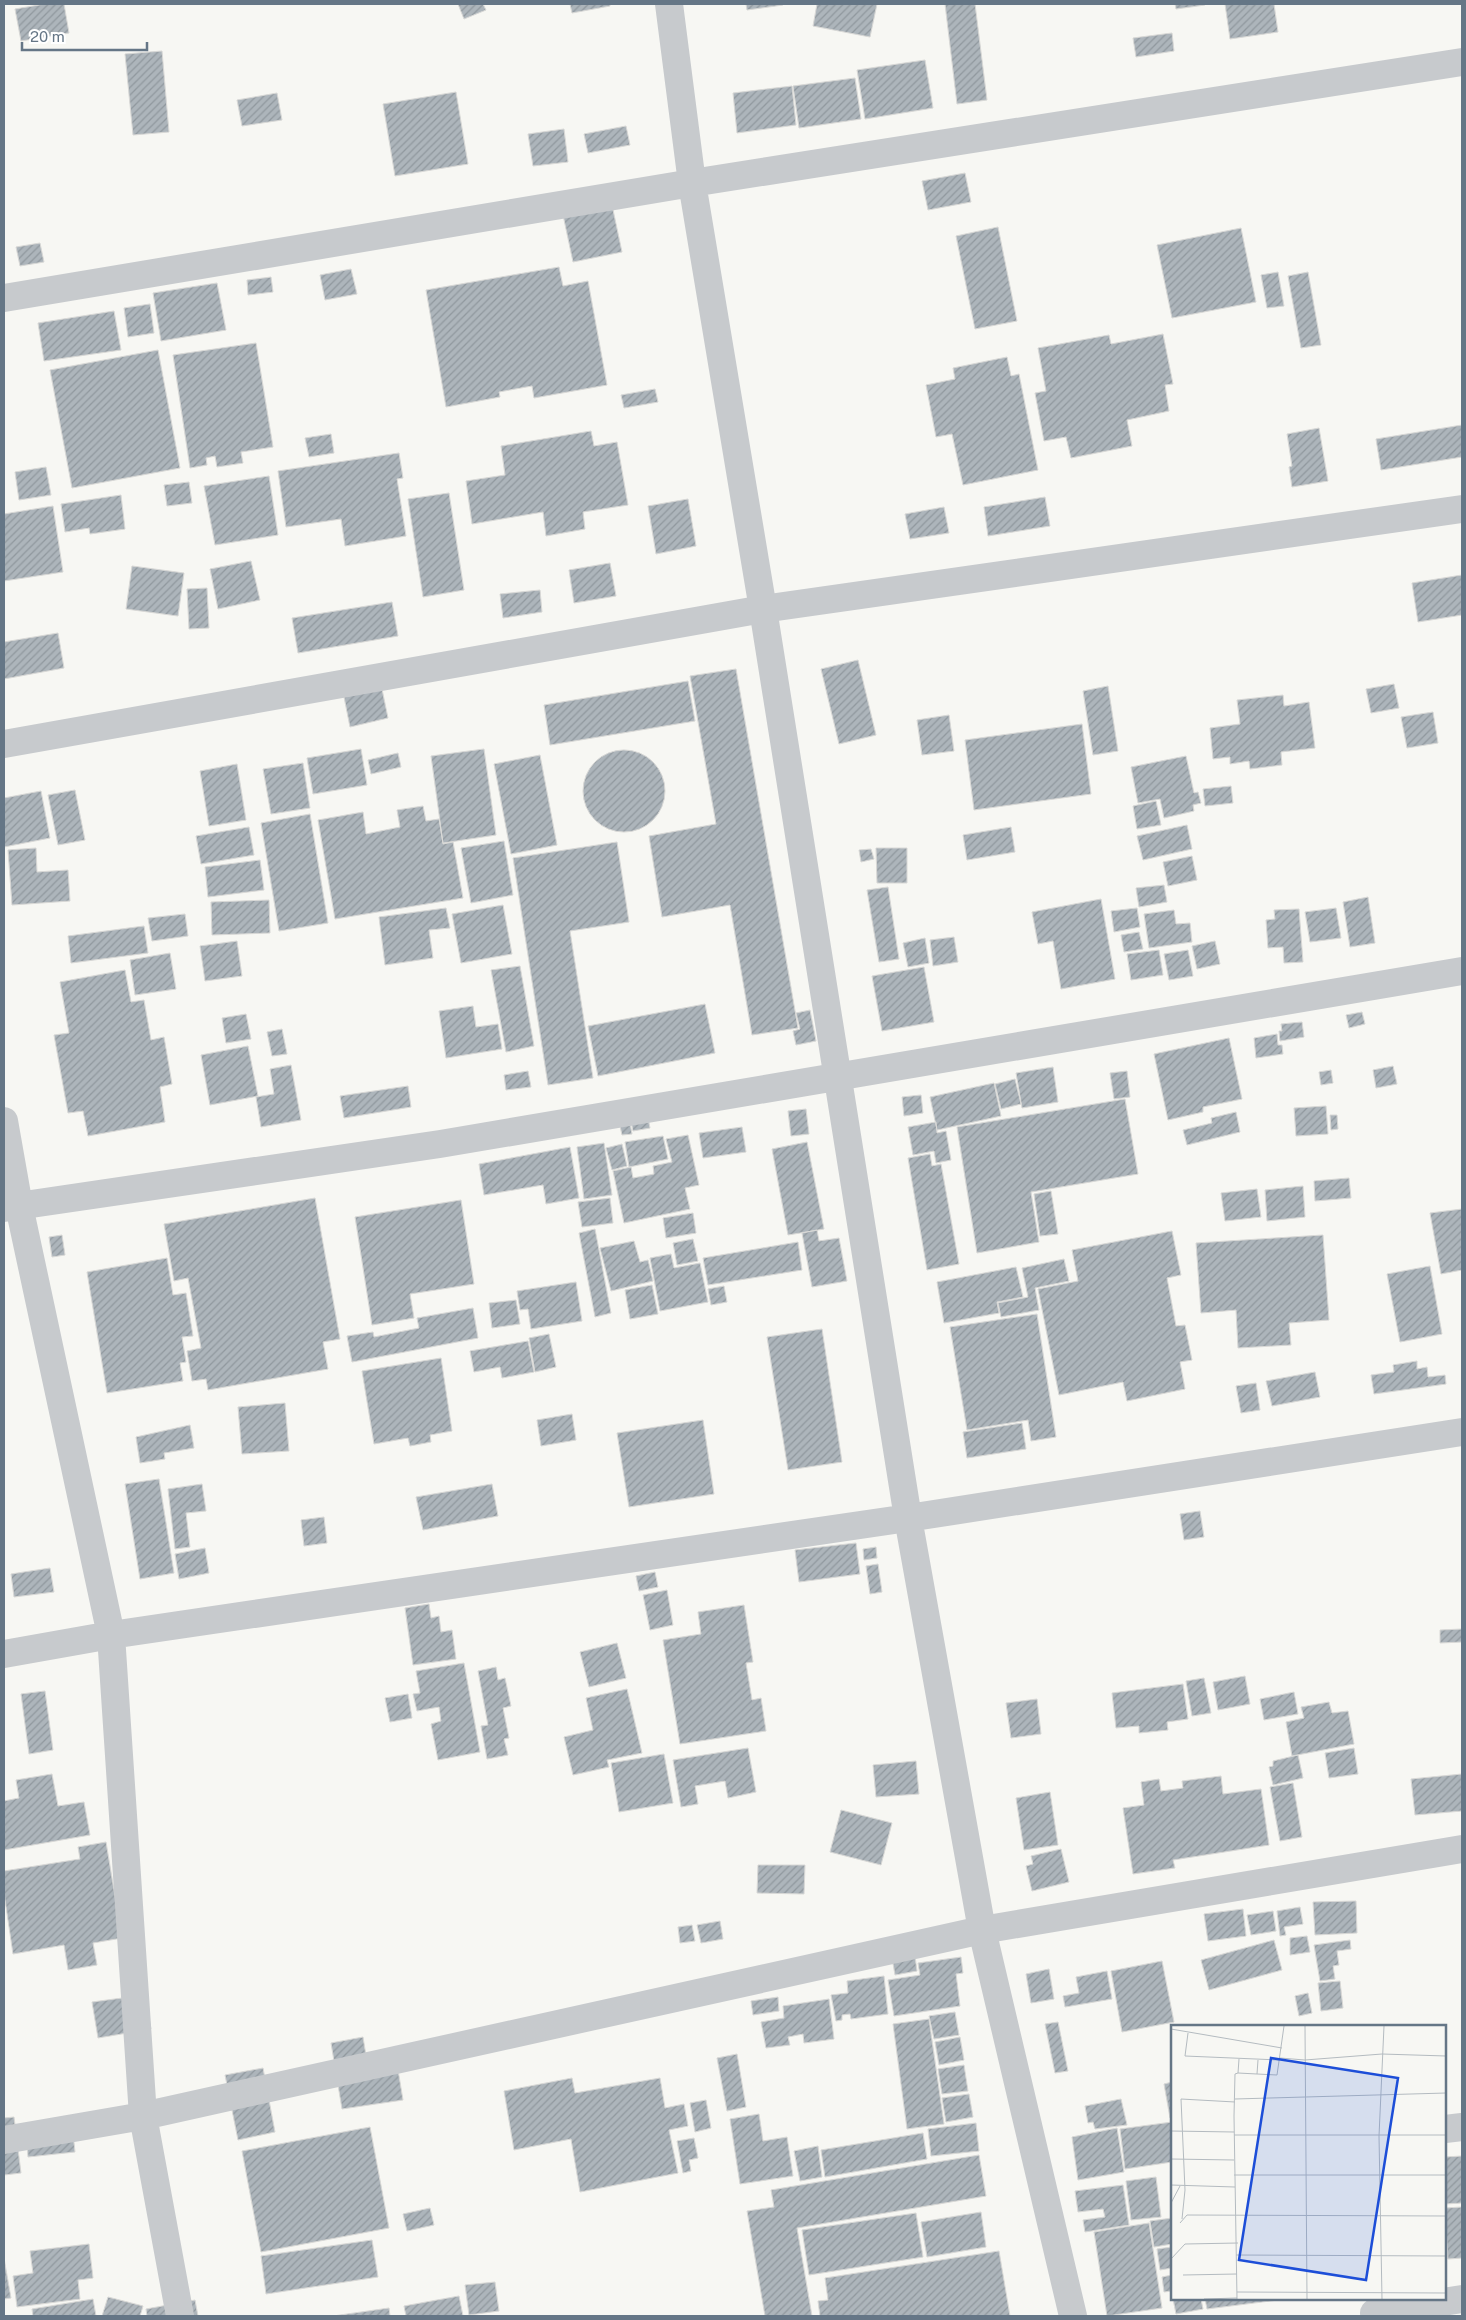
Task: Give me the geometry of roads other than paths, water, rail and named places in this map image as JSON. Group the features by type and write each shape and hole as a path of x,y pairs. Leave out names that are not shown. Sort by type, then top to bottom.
{"street":[{"path":"669,4 692,183 763,609 908,1518 982,1930 1073,2316"},
{"path":"4,298 692,183 1462,62"},
{"path":"4,744 763,609 1462,509"},
{"path":"11,1207 440,1144 837,1075 1462,972"},
{"path":"4,1121 11,1207 110,1635 143,2116 180,2316"},
{"path":"4,1654 110,1635 908,1518 1462,1432"},
{"path":"4,2140 143,2116 982,1930 1462,1849"},
{"path":"1446,2129 1462,2127"},
{"path":"1373,2309 1462,2299"}]}
